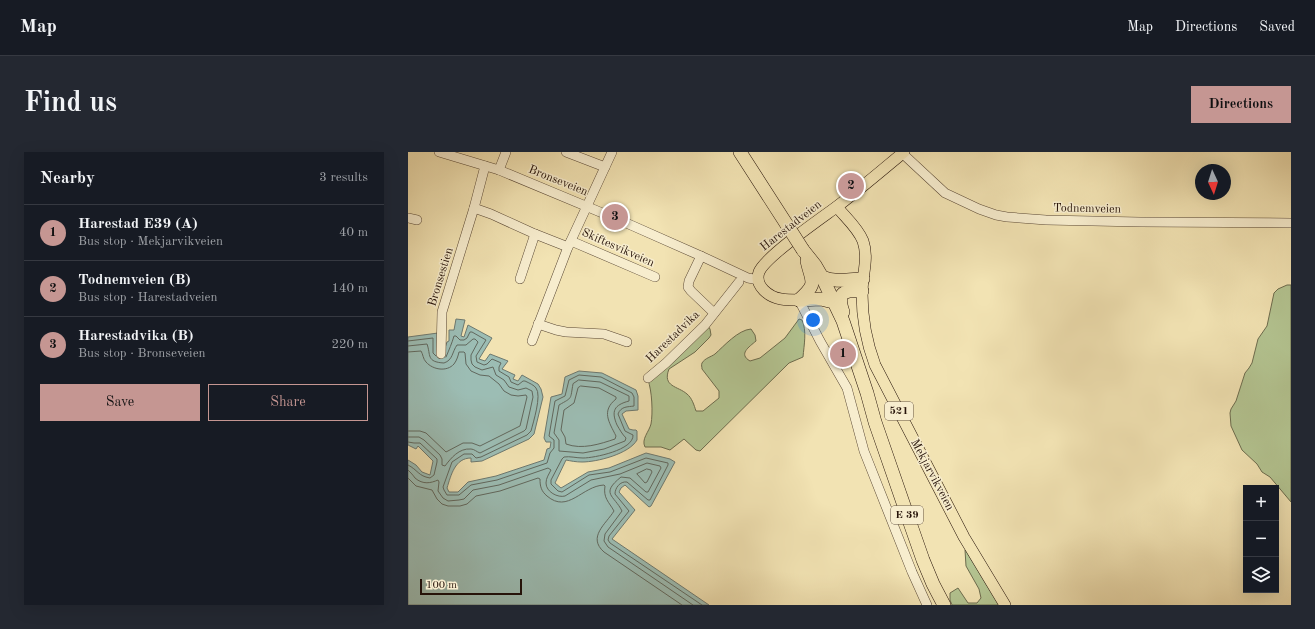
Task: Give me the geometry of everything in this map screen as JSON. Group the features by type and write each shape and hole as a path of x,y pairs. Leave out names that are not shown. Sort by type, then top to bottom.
{"highway":[{"name":"E 39","path":"740,152 805,254 843,321 875,422 923,560 944,605"},
{"name":"E 39","path":"805,254 815,265 822,277 831,299 862,395 875,422"},
{"name":"E 39","path":"799,300 809,291 813,282 805,254"},
{"path":"822,277 840,282 863,285"},
{"name":"E 39","path":"843,321 840,296 846,291 863,285"},
{"path":"799,300 831,299"}],"main road":[{"name":"Harestadveien","path":"759,277 766,262 903,153"},
{"name":"Mekjarvikveien","path":"837,207 862,239 865,251 866,263 863,285 863,320 865,335 875,365 964,537 1005,605"},
{"path":"759,277 762,288 772,296 782,299 799,300"}],"street":[{"name":"Bronseveien","path":"439,152 500,170 731,270 759,277"},
{"path":"500,170 506,152"},
{"path":"566,152 605,167"},
{"name":"Skiftesvikveien","path":"532,341 569,244 612,152"},
{"name":"Todnemveien","path":"903,153 945,193 979,209 1001,216 1046,220 1291,223"},
{"name":"Bronsestien","path":"441,354 442,312 474,208 485,166"},
{"name":"Skiftesvikveien","path":"474,208 535,234 569,244 655,277"},
{"path":"520,279 535,234"},
{"name":"Harestadvika","path":"701,256 689,281 688,287 714,313"},
{"name":"Harestadvika","path":"648,378 666,363 705,325 738,282"},
{"path":"799,300 847,388 864,451 912,572 927,605"},
{"path":"538,324 561,331 604,334 627,342"}],"green space":[{"path":"1291,285 1291,502 1279,488 1279,485 1277,485 1270,477 1262,472 1257,464 1242,450 1231,426 1230,413 1236,401 1245,373 1252,363 1258,339 1267,326 1274,293 1278,289"},
{"path":"799,319 802,320 804,324 805,338 803,357 789,363 700,451 696,450 684,439 670,450 661,447 645,447 644,441 651,424 652,414 648,380 708,326 711,335 709,338 695,352 669,369 667,375 669,383 687,394 693,402 696,411 703,411 719,398 719,391 702,369 702,363 705,360 715,354 736,335 751,329 755,335 756,341 746,351 745,356 750,361 760,358 785,338"},
{"path":"968,548 1010,605 952,605 950,593 958,588 968,603 977,603 981,598 979,589 966,566 965,550"}],"water":[{"path":"456,319 465,320 461,336 464,337 468,325 492,338 479,359 485,361 490,354 508,361 502,369 515,375 513,379 518,381 522,375 538,384 543,397 534,434 529,439 482,461 471,462 471,458 461,461 454,468 452,473 447,488 449,492 458,492 468,482 496,476 544,460 547,449 550,448 551,442 546,442 544,438 551,397 562,394 565,377 579,371 602,373 636,390 638,396 638,410 626,411 622,414 629,429 637,431 637,440 627,449 604,459 588,462 566,460 555,483 561,488 588,472 609,468 646,453 670,459 675,462 651,506 649,507 625,485 621,488 619,492 635,510 612,539 709,605 408,605 408,460 416,465 422,472 430,475 433,461 418,446 416,449 408,445 408,337 438,333 443,354 447,342 449,341 449,330 454,330"}],"place":[{"name":"Todnemveien (B)","path":"851,186"},
{"name":"Harestadvika (B)","path":"615,217"},
{"name":"Harestad E39 (A)","path":"843,354"}]}
